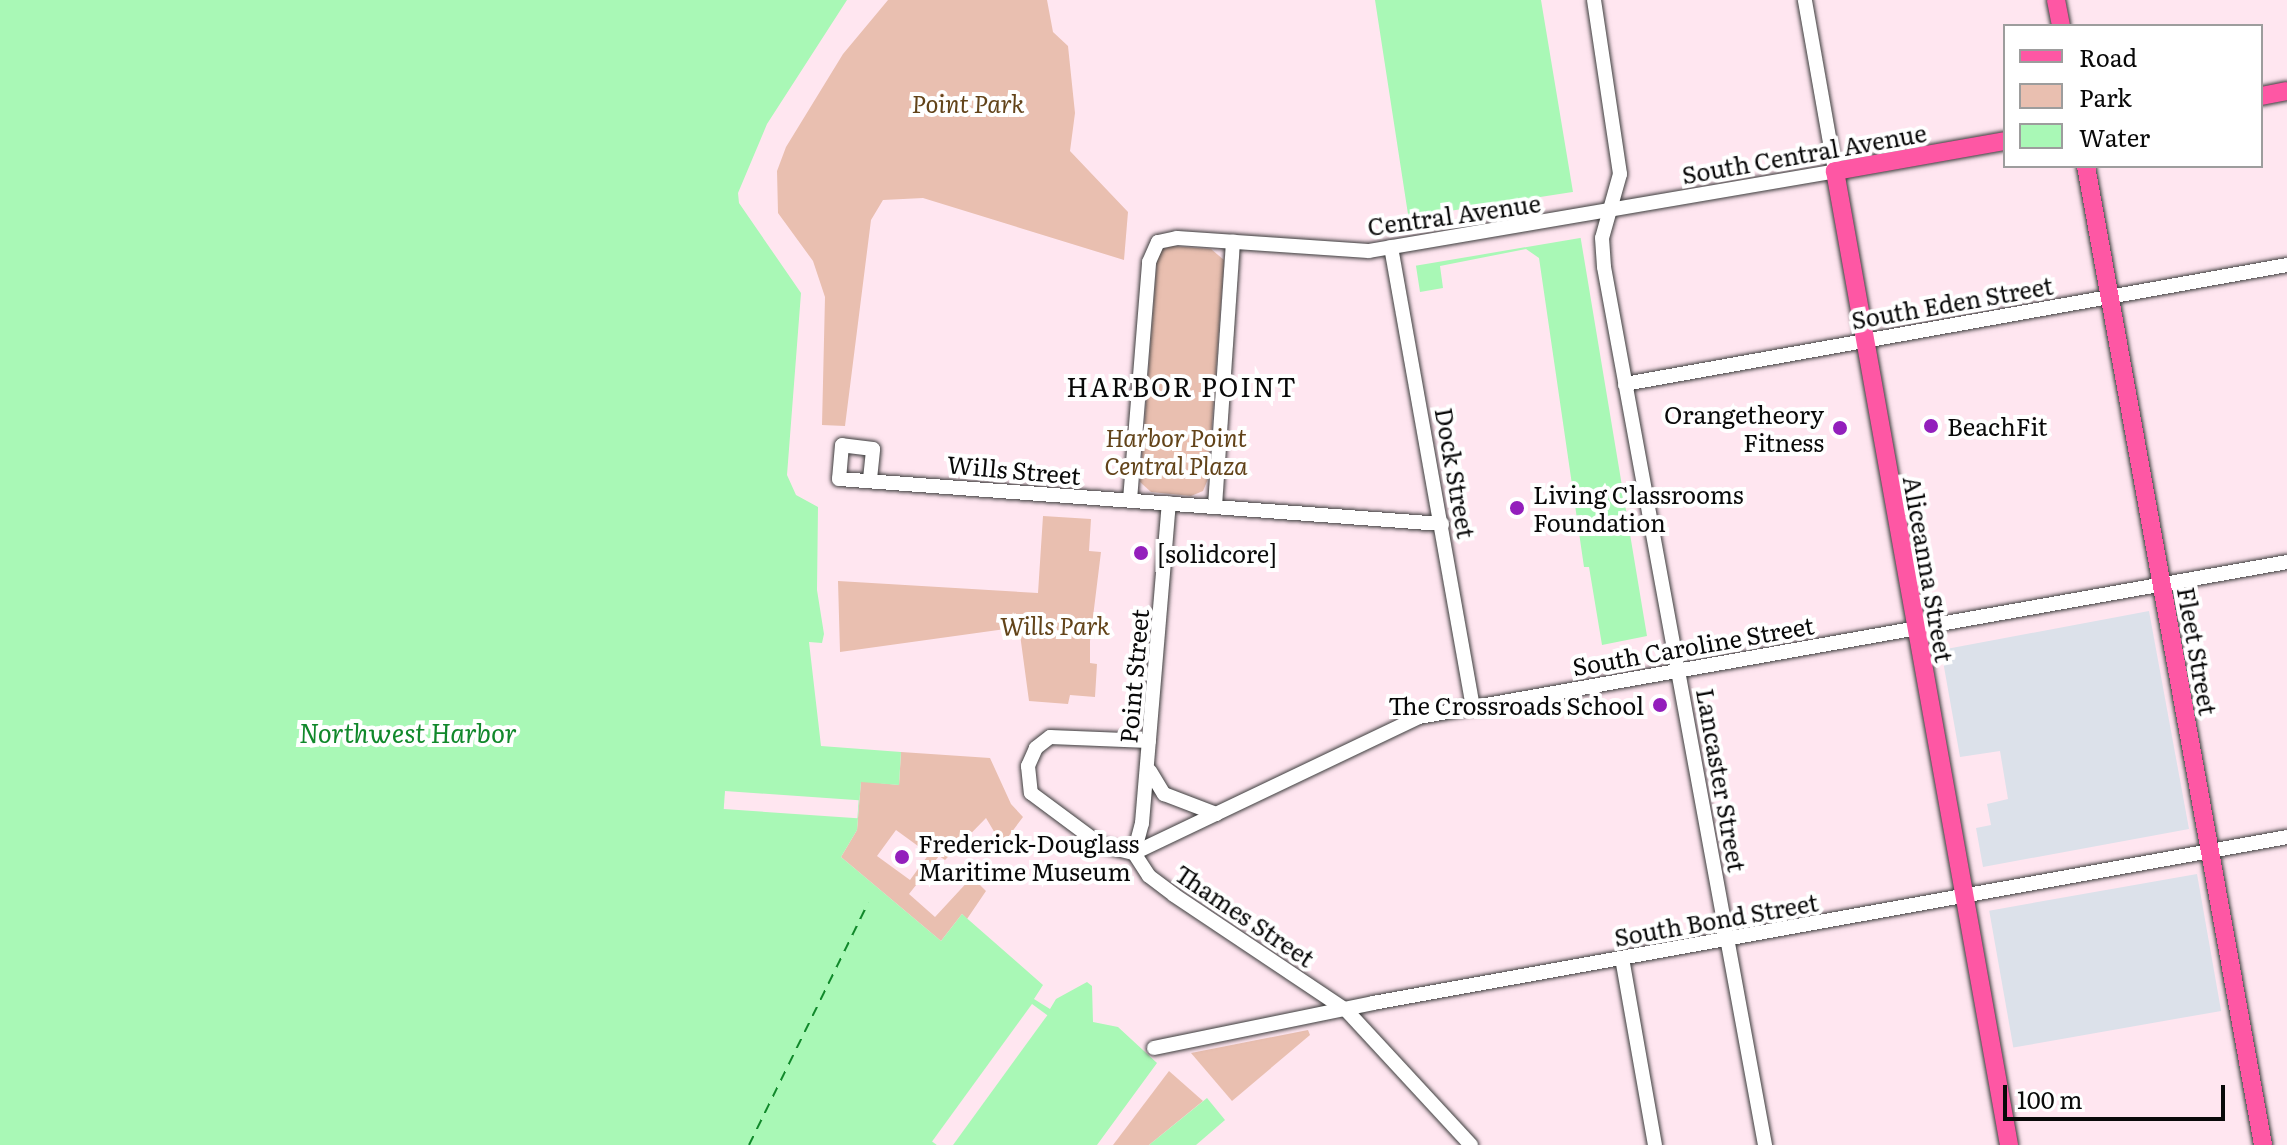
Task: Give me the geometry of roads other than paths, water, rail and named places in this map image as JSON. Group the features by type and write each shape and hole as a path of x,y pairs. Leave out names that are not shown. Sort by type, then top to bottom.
{"main road":[{"path":"2056,0 2061,24"},
{"path":"2263,96 2287,91"},
{"name":"South Central Avenue","path":"1835,171 2003,141"},
{"name":"Fleet Street","path":"2086,168 2263,1145"},
{"name":"Aliceanna Street","path":"1835,171 2009,1145"}],"street":[{"name":"Lancaster Street","path":"1594,0 1620,170 1602,248 1765,1145"},
{"name":"Aliceanna Street","path":"1805,0 1835,171"},
{"name":"South Central Avenue","path":"1612,211 1835,171"},
{"name":"Central Avenue","path":"1130,500 1149,262 1158,242 1177,238 1369,251 1612,211"},
{"path":"1215,506 1233,242"},
{"name":"Dock Street","path":"1398,246 1473,707"},
{"name":"South Eden Street","path":"1625,384 2287,265"},
{"name":"Wills Street","path":"870,479 1442,524"},
{"name":"Point Street","path":"1134,853 1148,764 1169,503"},
{"name":"South Caroline Street","path":"1134,853 1419,717 2287,562"},
{"path":"1134,853 1101,845 1035,799 1028,766 1042,741 1058,734 1149,741"},
{"path":"1148,764 1153,784 1164,794 1216,814"},
{"name":"South Bond Street","path":"1154,1048 1622,958 2287,837"},
{"name":"Thames Street","path":"1134,853 1149,876 1174,895 1346,1010 1471,1145"},
{"path":"1622,958 1655,1145"}],"water":[{"name":"Northwest Harbor","path":"0,0 847,0 767,124 738,193 739,203 801,293 787,475 796,495 818,507 817,590 824,634 822,643 809,642 821,746 901,752 899,785 861,782 857,830 841,857 941,941 962,914 1043,985 1034,999 1050,1009 1056,999 1087,982 1092,986 1093,1022 1118,1027 1157,1063 1097,1145 0,1145"},
{"path":"1375,0 1541,0 1647,636 1602,645 1589,567 1584,567 1539,258 1526,249 1440,266 1443,288 1420,292"},
{"path":"1207,1098 1225,1120 1196,1145 1149,1145"}],"place":[{"name":"BeachFit","path":"1931,426"},
{"name":"Orangetheory Fitness","path":"1840,428"},
{"name":"Living Classrooms Foundation","path":"1517,508"},
{"name":"[solidcore]","path":"1141,553"},
{"name":"The Crossroads School","path":"1660,705"},
{"name":"Frederick-Douglass Maritime Museum","path":"902,857"}],"district":[{"name":"HARBOR POINT","path":"1182,386"}],"park label":[{"name":"Point Park","path":"968,103"},
{"name":"Harbor Point Central Plaza","path":"1176,451"},
{"name":"Wills Park","path":"1055,625"}]}
